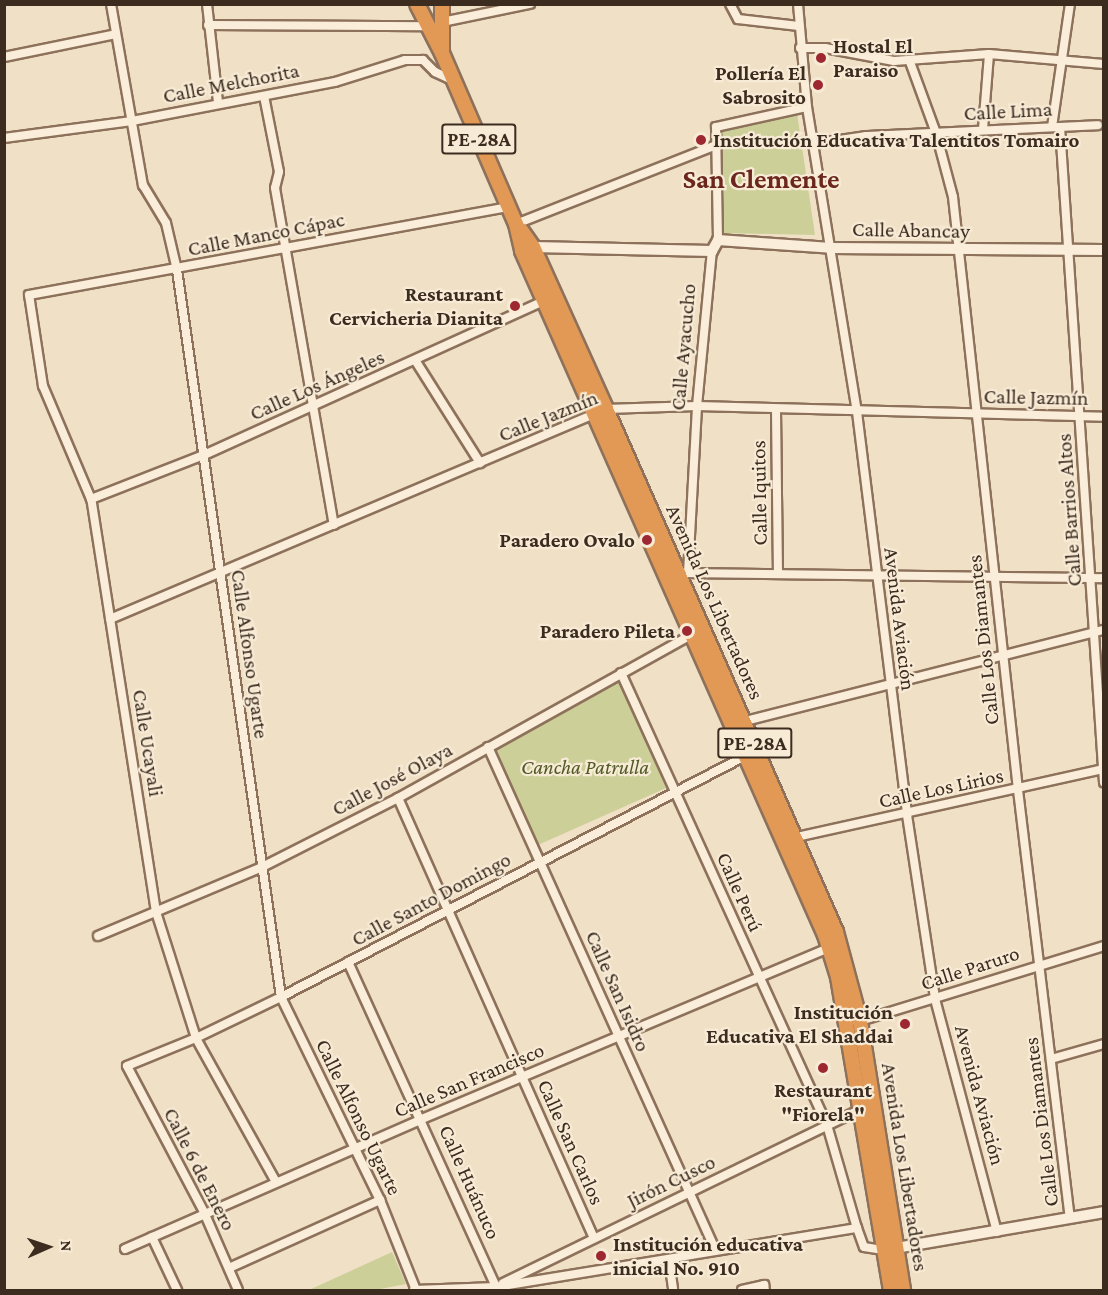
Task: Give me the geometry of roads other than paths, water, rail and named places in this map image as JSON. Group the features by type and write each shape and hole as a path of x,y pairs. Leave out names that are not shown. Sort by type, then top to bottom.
{"highway":[{"name":"PE-28A","path":"442,4 442,53"},
{"path":"423,15 442,22"},
{"name":"Avenida Los Libertadores","path":"423,15 442,53 509,207 522,250 549,297 600,411 680,578 739,723 836,932 890,1249 891,1290"},
{"name":"Avenida Los Libertadores","path":"516,224 533,247 549,297"},
{"name":"Avenida Los Libertadores","path":"680,578 693,634 739,723 747,755 791,838 853,1022 861,1109 890,1249 903,1290"}],"street":[{"name":"Calle Alfonso Ugarte","path":"111,4 143,185 166,223 177,270 281,997 380,1200 415,1290"},
{"path":"207,4 218,102"},
{"path":"442,22 530,4"},
{"path":"730,4 733,15 744,20 799,26"},
{"name":"Avenida Aviación","path":"798,4 800,48 807,107 857,412 907,815 935,999 997,1232"},
{"name":"Calle Barrios Altos","path":"1070,4 1056,127 1071,250 1091,577 1099,631 1104,783"},
{"path":"208,25 423,15"},
{"path":"4,57 116,34"},
{"path":"800,48 910,62 989,54 1104,64"},
{"path":"982,129 989,54"},
{"name":"Calle Melchorita","path":"4,138 132,121 218,102 264,96 335,82 405,60 423,60 435,72 454,81"},
{"name":"Calle Los Diamantes","path":"910,62 936,133 953,197 1018,789 1070,1218"},
{"path":"264,96 279,172 275,188 334,525"},
{"name":"Calle Ayacucho","path":"680,578 712,251 718,240 716,127 807,107"},
{"name":"Calle Lima","path":"813,144 982,129 1098,125"},
{"path":"516,224 717,145"},
{"name":"Calle Manco Cápac","path":"29,295 177,270 509,207"},
{"name":"Calle Abancay","path":"718,240 831,248 1104,250"},
{"path":"533,247 712,251"},
{"name":"Calle Ucayali","path":"29,295 43,386 91,499 156,912 196,1038 276,1182"},
{"name":"Calle Los Ángeles","path":"91,499 204,455 416,360 549,297"},
{"path":"416,360 480,463"},
{"name":"Calle Jazmín","path":"110,619 222,575 600,411 697,406 776,411 1104,417"},
{"name":"Calle Iquitos","path":"776,411 778,574"},
{"path":"680,578 778,574 1104,578"},
{"path":"739,723 1099,631"},
{"name":"Calle José Olaya","path":"98,936 262,867 398,798 693,634"},
{"name":"Calle Perú","path":"621,673 827,1125 857,1228"},
{"name":"Calle San Isidro","path":"488,747 715,1249"},
{"name":"Calle Santo Domingo","path":"127,1066 196,1038 281,997 675,790 747,755"},
{"name":"Calle Los Lirios","path":"791,838 907,815 1103,769"},
{"name":"Calle San Carlos","path":"398,798 594,1238"},
{"name":"Calle Paruro","path":"853,1022 1104,946"},
{"name":"Calle San Francisco","path":"125,1249 204,1212 522,1076 829,948"},
{"name":"Calle Huánuco","path":"348,962 422,1119 492,1289"},
{"path":"1052,1059 1104,1044"},
{"name":"Calle 6 de Enero","path":"127,1066 204,1212 238,1290"},
{"name":"Jirón Cusco","path":"492,1289 861,1109"},
{"path":"229,1268 380,1200"},
{"path":"415,1290 492,1289 669,1260 715,1249 857,1228 864,1247 890,1249 1104,1212"},
{"path":"152,1237 177,1290"},
{"path":"669,1260 673,1290"},
{"path":"742,1290 764,1285 765,1290"}],"place":[{"name":"Hostal El Paraiso","path":"821,58"},
{"name":"Pollería El Sabrosito","path":"818,85"},
{"name":"Institución Educativa Talentitos Tomairo","path":"701,140"},
{"name":"Restaurant Cervicheria Dianita","path":"515,306"},
{"name":"Paradero Ovalo","path":"647,540"},
{"name":"Paradero Pileta","path":"687,631"},
{"name":"Institución Educativa El Shaddai","path":"905,1024"},
{"name":"Restaurant \"Fiorela\"","path":"823,1068"},
{"name":"Institución educativa inicial No. 910","path":"601,1256"}],"district":[{"name":"San Clemente","path":"761,180"}],"park label":[{"name":"Cancha Patrulla","path":"585,767"}]}
